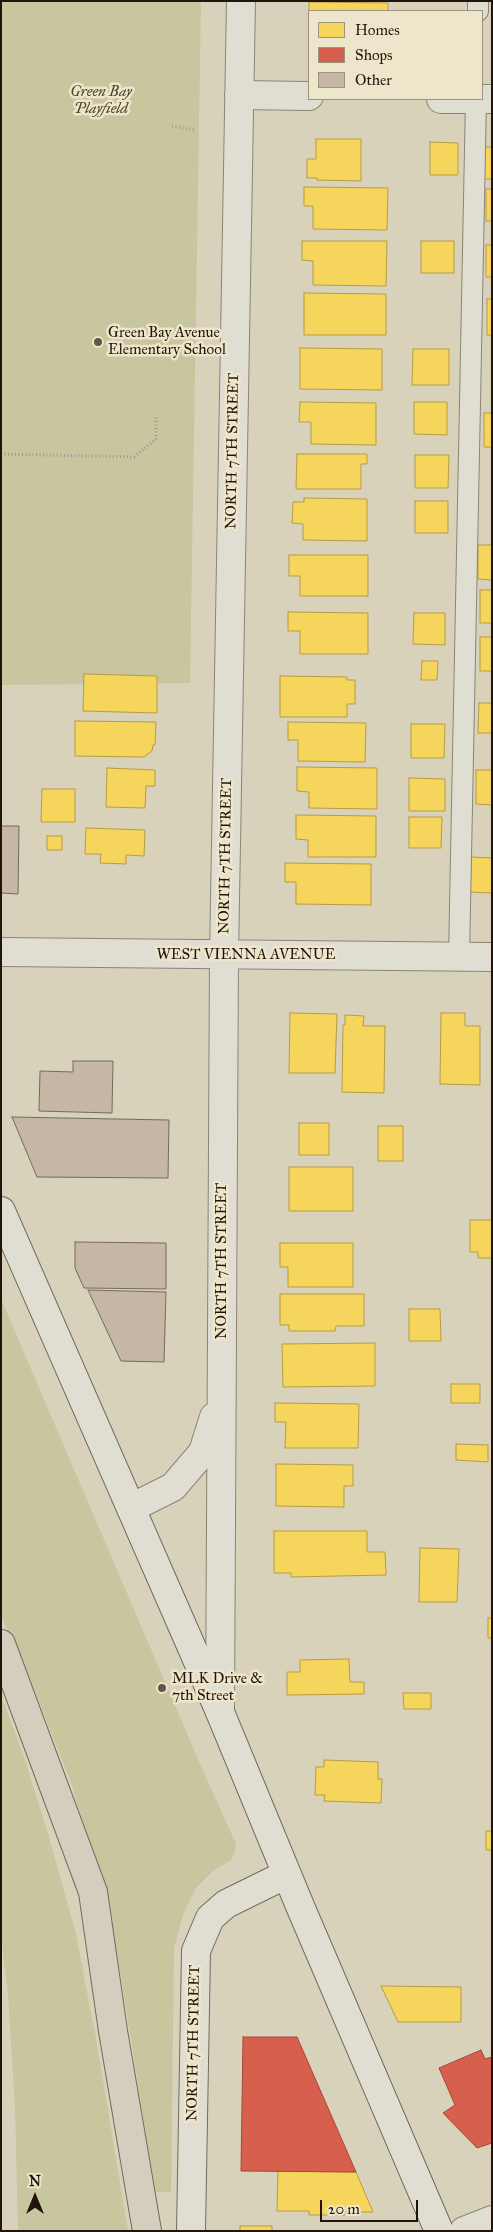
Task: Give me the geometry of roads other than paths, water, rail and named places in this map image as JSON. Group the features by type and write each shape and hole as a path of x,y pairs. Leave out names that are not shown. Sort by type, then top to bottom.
{"highway":[{"path":"1,1644 93,1892 147,2231"}],"street":[{"name":"NORTH 7TH STREET","path":"220,1712 224,955 241,1"},
{"path":"239,95 308,96"},
{"name":"WEST VIENNA AVENUE","path":"1,952 492,957"},
{"path":"1,1210 220,1712 438,2231"},
{"path":"131,1508 173,1486 203,1452 222,1392"},
{"name":"NORTH 7TH STREET","path":"191,2231 196,1951 210,1918 221,1909 287,1874"},
{"path":"464,2231 492,2220"}],"lane":[{"path":"459,957 476,100"}],"place":[{"name":"Green Bay Avenue Elementary School","path":"98,342"},
{"name":"MLK Drive & 7th Street","path":"162,1688"}],"park label":[{"name":"Green Bay Playfield","path":"101,100"}]}
